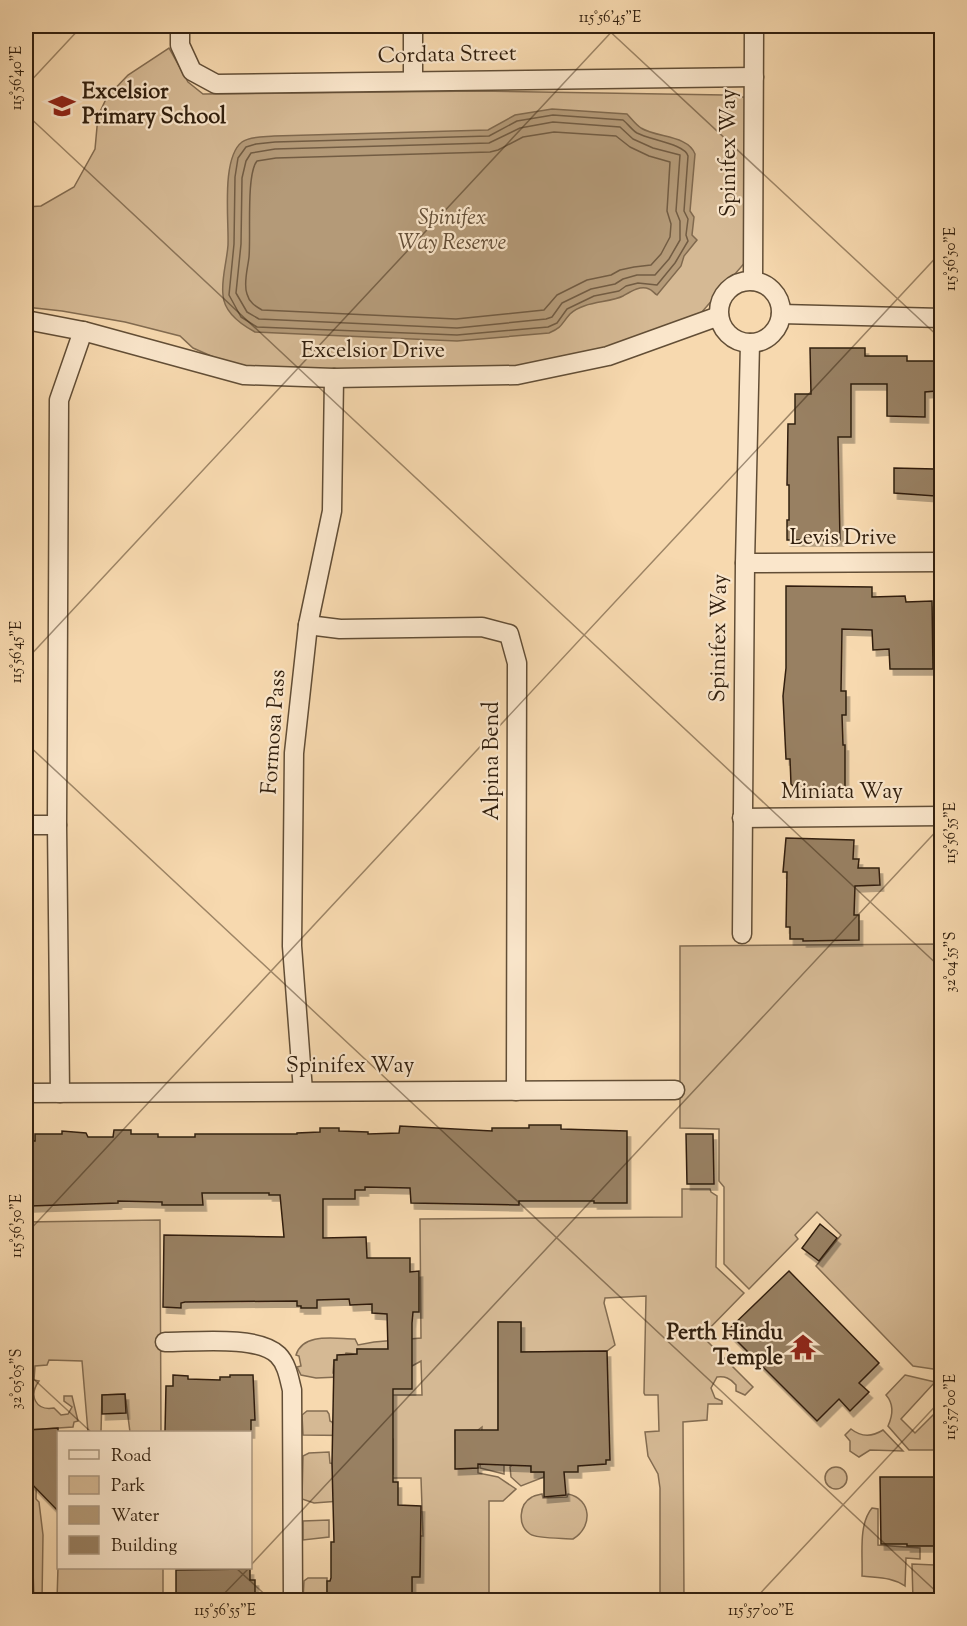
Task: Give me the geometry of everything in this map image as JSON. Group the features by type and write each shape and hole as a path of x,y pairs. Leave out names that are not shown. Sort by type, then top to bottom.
{"street":[{"name":"Cordata Street","path":"180,26 180,45 192,71 216,84 754,77"},
{"path":"413,80 414,26"},
{"name":"Spinifex Way","path":"753,281 754,26"},
{"path":"753,281 763,284 772,291 778,299 781,314 772,334 763,340 750,343 739,342 723,328 719,316 719,305 723,295 731,287 740,282 753,281"},
{"path":"781,314 942,318"},
{"name":"Excelsior Drive","path":"26,320 83,331 244,375 333,378 517,375 608,356 719,316"},
{"path":"60,1093 57,825 59,400 83,331"},
{"name":"Spinifex Way","path":"742,934 745,563 750,343"},
{"name":"Formosa Pass","path":"303,1091 292,946 294,764 308,626 332,512 333,378"},
{"name":"Levis Drive","path":"745,563 942,562"},
{"name":"Alpina Bend","path":"308,626 340,629 483,627 509,634 517,663 516,1091"},
{"name":"Miniata Way","path":"742,818 942,816"},
{"path":"26,825 57,825"},
{"name":"Spinifex Way","path":"26,1093 675,1089"},
{"path":"165,1342 249,1342 265,1346 279,1355 285,1365 292,1390 293,1600"}],"green space":[{"name":"Spinifex Way Reserve","path":"169,48 188,82 203,94 479,91 725,95 751,98 748,259 694,321 592,353 517,370 433,373 236,367 193,348 180,336 125,322 26,307 26,207 41,206 74,187 95,149 98,116 107,97 128,75"},
{"path":"941,944 942,1361 933,1369 913,1366 816,1266 841,1235 817,1212 795,1235 798,1239 749,1289 724,1264 724,1187 719,1181 719,1129 680,1128 680,946"},
{"path":"682,1189 710,1189 717,1196 716,1267 744,1293 702,1336 753,1387 745,1395 736,1391 736,1385 729,1379 717,1377 711,1388 715,1398 722,1401 722,1404 708,1404 707,1420 683,1422 684,1600 660,1600 660,1488 658,1474 648,1456 645,1432 659,1431 658,1395 645,1395 644,1393 646,1296 605,1298 604,1303 615,1345 607,1351 521,1352 521,1323 498,1322 498,1462 504,1464 504,1474 480,1468 482,1427 478,1430 455,1431 456,1469 478,1468 478,1473 498,1477 516,1489 503,1501 489,1501 489,1600 303,1600 304,1581 308,1578 327,1578 327,1598 412,1598 412,1536 423,1536 421,1478 351,1478 340,1501 314,1503 302,1499 303,1456 309,1453 329,1452 330,1463 393,1474 393,1439 384,1436 303,1435 302,1415 307,1411 327,1411 337,1433 378,1395 422,1395 421,1361 412,1366 388,1344 388,1352 357,1349 357,1354 346,1353 345,1356 334,1360 333,1373 339,1373 339,1377 316,1378 301,1375 297,1367 301,1366 299,1356 296,1355 300,1348 306,1343 321,1338 355,1339 358,1345 421,1338 420,1219 682,1217"},
{"path":"160,1220 161,1431 130,1431 125,1394 102,1395 101,1431 88,1431 82,1361 49,1360 47,1365 35,1366 34,1380 39,1381 34,1397 38,1405 54,1408 61,1415 68,1414 72,1407 64,1401 64,1396 72,1396 78,1421 74,1422 73,1427 28,1430 26,1222"},
{"path":"905,1375 935,1382 901,1419 915,1433 941,1407 941,1450 909,1450 888,1426 892,1410 886,1395"},
{"path":"851,1429 859,1434 867,1435 883,1430 903,1451 870,1450 859,1457 850,1451 850,1441 845,1435"},
{"path":"37,1449 36,1499 39,1502 43,1535 42,1600 34,1600 29,1450"},
{"path":"531,1462 531,1472 544,1472 544,1477 521,1486 511,1477 510,1467"},
{"path":"836,1467 844,1470 847,1478 844,1486 836,1489 828,1486 825,1478 828,1470"},
{"path":"542,1494 543,1498 567,1497 568,1494 582,1501 587,1521 580,1534 573,1539 550,1538 533,1536 526,1530 521,1520 524,1504 535,1495"},
{"path":"872,1508 878,1509 878,1545 920,1548 920,1559 906,1558 905,1586 890,1579 862,1576 863,1531"},
{"path":"329,1520 329,1537 303,1540 303,1521"},
{"path":"939,1548 942,1548 941,1600 913,1600 912,1564 935,1565 934,1558 938,1557"},
{"path":"58,1569 163,1569 163,1600 57,1600"}],"water":[{"path":"552,109 627,114 641,128 686,143 695,154 690,211 694,217 692,235 697,240 684,256 681,266 657,295 650,289 642,288 618,298 589,304 575,310 559,327 549,333 457,341 255,332 239,322 230,312 224,301 223,289 228,245 229,175 235,150 245,140 274,136 488,130 515,115"}],"building":[{"path":"810,348 865,348 865,356 907,356 907,361 936,361 936,391 925,392 925,417 887,416 887,384 851,384 851,437 838,437 840,540 787,540 787,520 789,520 788,424 795,424 795,394 811,394"},
{"path":"894,468 935,469 935,496 894,493"},
{"path":"786,586 872,587 872,597 905,596 906,602 932,601 933,669 890,669 889,649 873,650 872,630 842,629 841,691 846,691 846,715 842,715 845,789 796,789 791,784 790,759 786,759 783,696 786,668"},
{"path":"786,838 854,840 853,859 859,859 858,868 879,868 880,885 855,886 854,915 859,915 859,940 803,941 803,939 790,939 790,927 786,927 787,872 783,872"},
{"path":"529,1125 561,1125 561,1129 627,1131 627,1203 519,1201 519,1205 411,1203 410,1188 365,1187 365,1190 355,1190 355,1199 323,1199 323,1238 366,1237 367,1258 410,1258 410,1272 419,1271 419,1312 413,1312 412,1323 412,1389 393,1389 393,1482 398,1482 398,1505 421,1506 420,1577 412,1577 412,1598 327,1598 327,1581 331,1578 331,1542 334,1542 332,1463 334,1360 337,1360 337,1355 357,1354 357,1349 388,1349 387,1314 372,1313 372,1304 350,1305 349,1299 317,1300 317,1308 301,1308 297,1306 297,1301 185,1302 181,1303 181,1308 163,1307 164,1235 284,1237 280,1195 202,1193 203,1205 162,1205 162,1202 118,1201 118,1203 30,1206 26,1201 26,1141 35,1141 35,1134 62,1134 62,1131 86,1133 88,1137 113,1137 114,1130 131,1130 131,1134 158,1134 158,1137 195,1137 195,1134 297,1134 320,1132 320,1128 339,1128 339,1131 368,1132 368,1134 399,1133 400,1126 492,1131 492,1128 529,1128"},
{"path":"686,1134 713,1134 714,1184 687,1184"},
{"path":"820,1224 837,1238 819,1261 802,1248"},
{"name":"Perth Hindu Temple","path":"789,1271 879,1363 859,1383 869,1392 850,1411 839,1399 817,1421 727,1331"},
{"path":"498,1322 521,1322 521,1352 607,1351 610,1460 606,1460 606,1464 578,1466 578,1472 564,1472 566,1495 544,1497 544,1472 531,1472 531,1466 478,1464 478,1468 455,1469 455,1430 498,1430"},
{"path":"173,1375 188,1376 188,1379 220,1380 220,1377 230,1377 230,1375 253,1375 255,1420 251,1420 251,1431 165,1431 166,1386 173,1386"},
{"path":"125,1394 126,1413 102,1414 102,1395"},
{"path":"58,1428 57,1510 26,1478 28,1430"},
{"path":"880,1477 942,1477 942,1546 881,1544"},
{"path":"250,1569 250,1580 255,1580 255,1600 176,1600 176,1570"}],"place":[{"name":"Excelsior Primary School","path":"62,106"},
{"name":"Perth Hindu Temple","path":"803,1347"}]}
